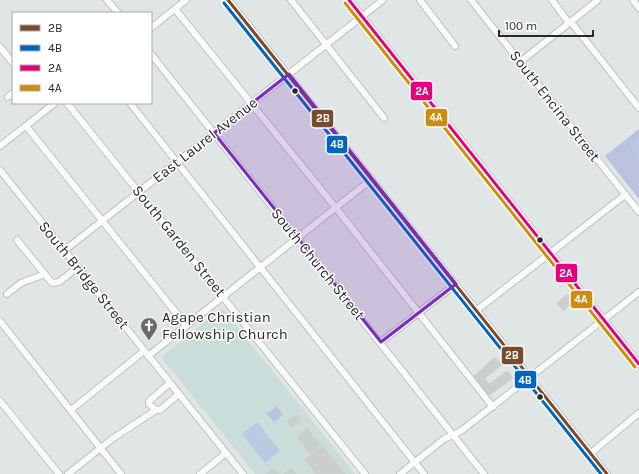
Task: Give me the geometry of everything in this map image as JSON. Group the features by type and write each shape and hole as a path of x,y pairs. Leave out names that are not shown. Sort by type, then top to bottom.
{"street":[{"path":"107,0 117,12"},
{"path":"152,27 186,0"},
{"path":"228,0 289,74 607,474"},
{"path":"291,0 384,118"},
{"path":"349,0 639,364"},
{"name":"East Laurel Avenue","path":"65,250 383,0"},
{"path":"420,0 455,46"},
{"name":"South Encina Street","path":"471,0 639,212"},
{"path":"552,0 639,108"},
{"path":"520,62 598,0"},
{"path":"633,0 639,8"},
{"path":"175,9 336,208 492,407"},
{"path":"0,49 12,62"},
{"name":"South Church Street","path":"152,55 381,342 484,474"},
{"name":"South Garden Street","path":"69,104 365,474"},
{"path":"131,104 424,474"},
{"path":"0,146 26,126 47,105"},
{"path":"26,126 186,325"},
{"name":"South Bridge Street","path":"0,170 243,474"},
{"path":"71,410 146,353 186,325 372,179"},
{"path":"477,310 625,194"},
{"path":"17,240 52,283 56,283 78,267"},
{"path":"7,294 21,283 44,274"},
{"path":"381,342 456,284"},
{"path":"400,474 444,439 461,431 639,292"},
{"path":"0,321 121,474"},
{"path":"156,410 149,404 149,401 170,383"},
{"path":"68,474 101,448 156,410 160,410 179,394"},
{"path":"0,401 59,474"},
{"path":"591,453 639,414"},
{"path":"200,474 226,453"}],"highlighted area":[{"path":"289,74 456,284 381,342 214,133"}],"shaded area":[{"path":"639,129 639,199 605,156"},
{"path":"639,136 639,157 629,144"},
{"path":"222,308 355,474 255,474 161,357"},
{"path":"277,406 283,415 274,422 267,414"},
{"path":"257,422 265,431 261,435 265,432 280,451 265,463 242,434"}],"building":[{"path":"568,294 574,302 563,311 557,303"},
{"path":"495,357 502,365 485,378 489,384 507,371 513,378 488,396 473,377"},
{"path":"296,414 301,421 292,428 287,421"},
{"path":"307,428 314,437 303,445 297,437"},
{"path":"314,437 321,445 310,454 303,446"},
{"path":"323,446 345,474 316,474 305,460"},
{"path":"274,468 279,474 266,474"},
{"path":"291,468 296,474 284,474"}],"transit line":[{"name":"2B","path":"228,0 607,474"},
{"name":"2A","path":"349,0 639,364"},
{"name":"4B","path":"224,3 601,474"},
{"name":"4A","path":"345,3 635,367"}],"place":[{"name":"Agape Christian Fellowship Church","path":"149,341"}]}
